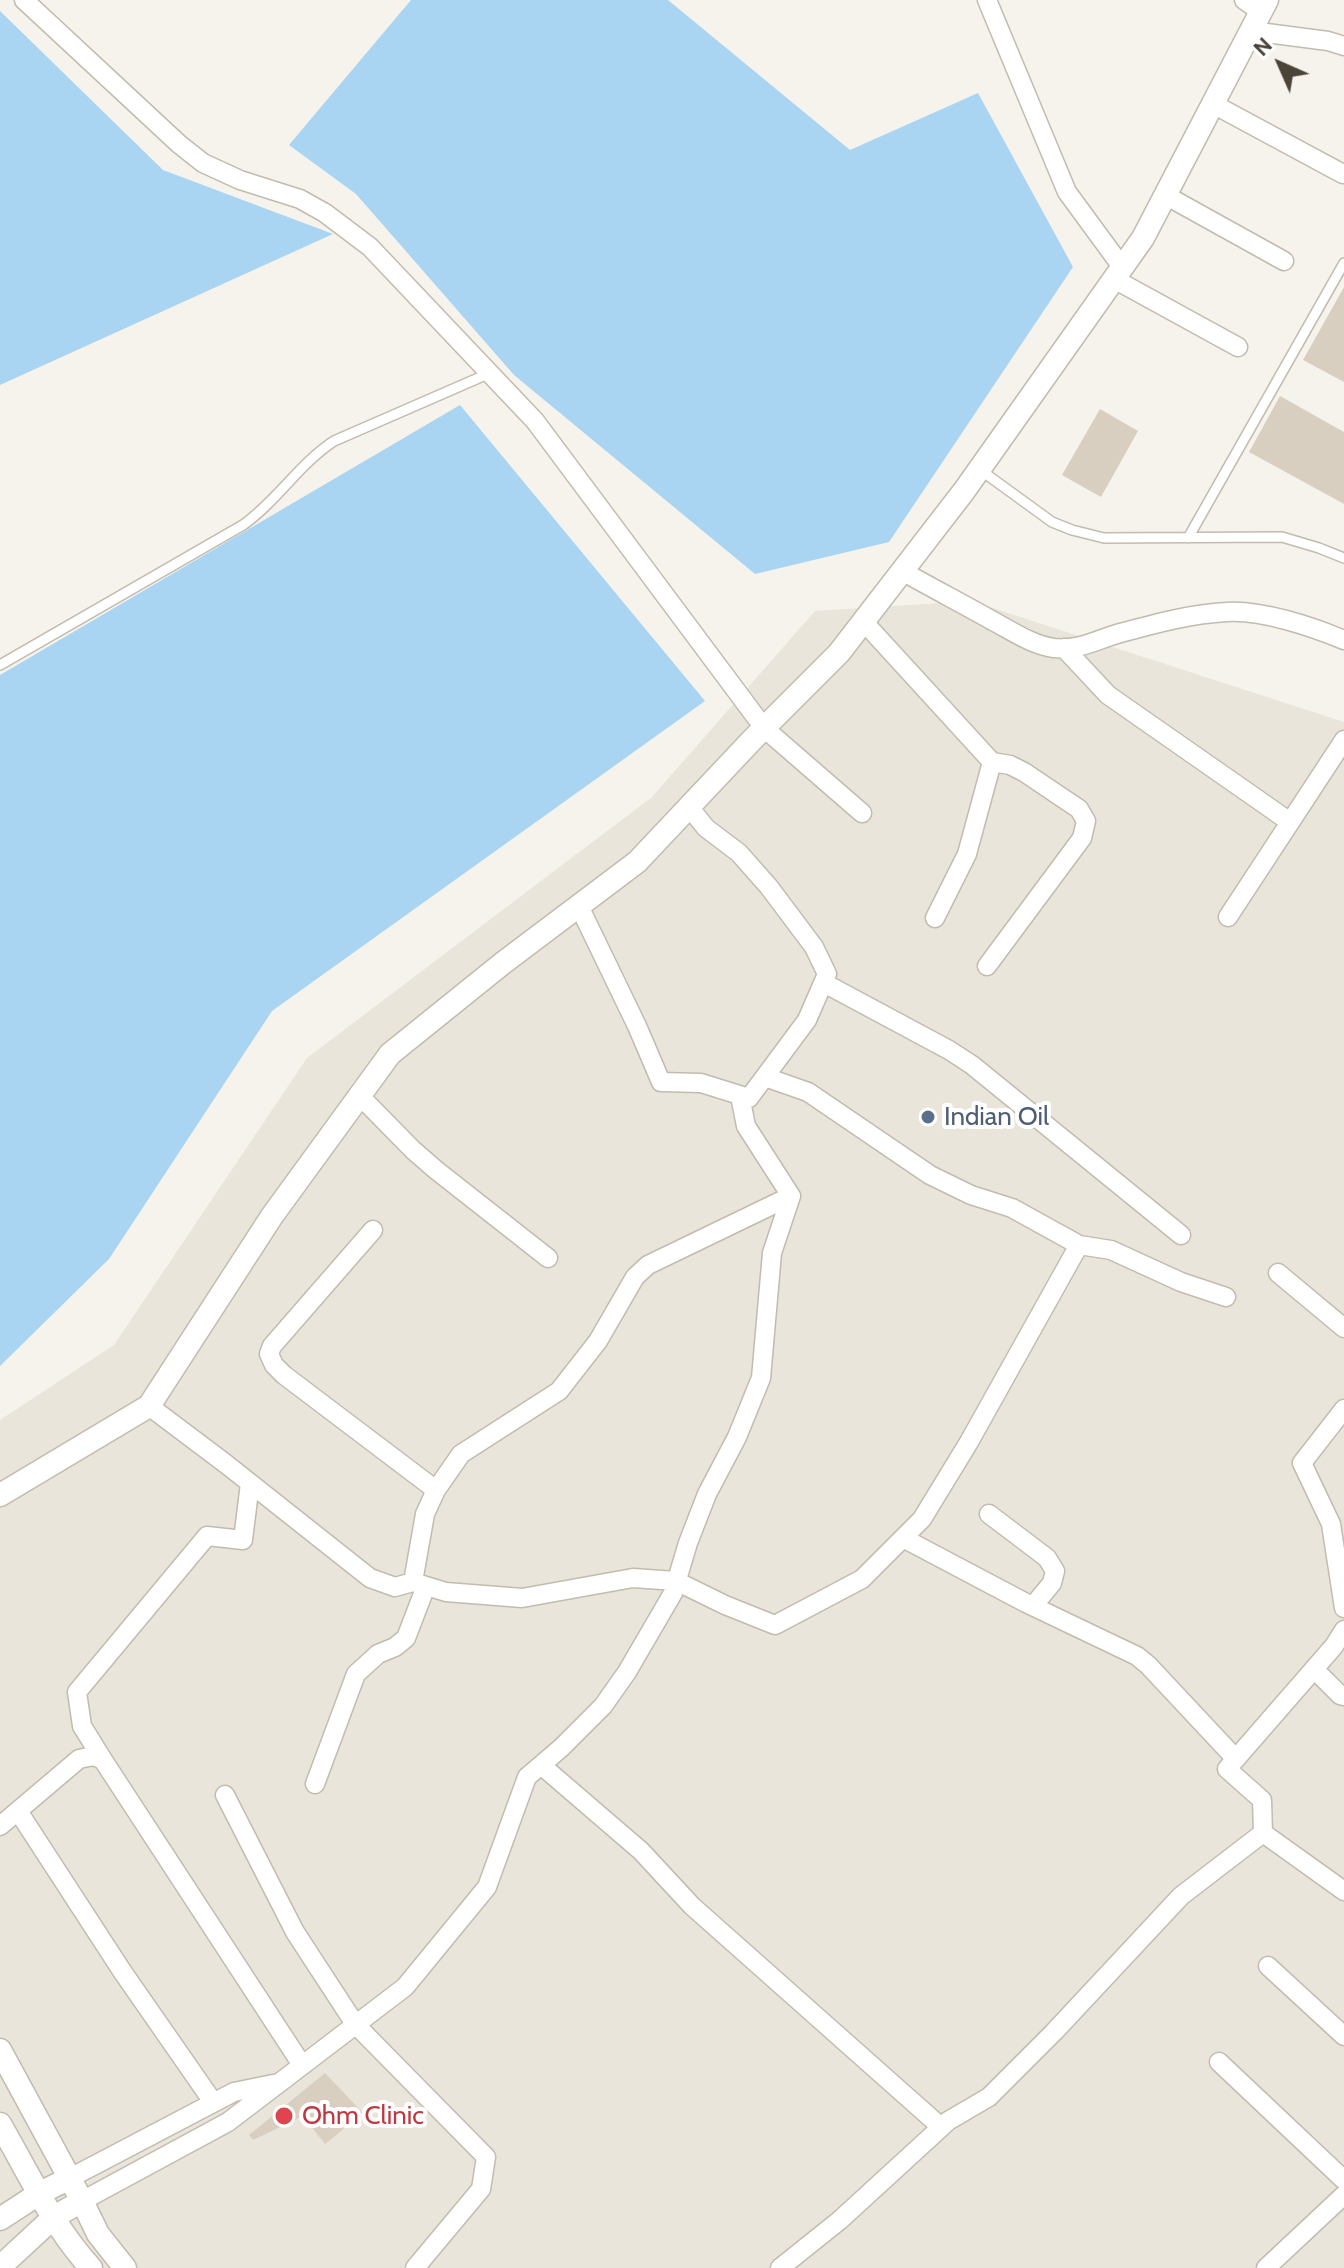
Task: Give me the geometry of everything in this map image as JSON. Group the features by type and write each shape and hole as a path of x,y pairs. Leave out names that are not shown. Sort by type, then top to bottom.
{"street":[{"path":"24,0 203,163 240,180 300,199 325,213 370,247 535,421 764,728 862,813"},
{"path":"987,0 1067,192 1118,273 1238,347"},
{"path":"0,1495 149,1406 272,1216 390,1054 503,963 637,862 839,653 964,491 1143,238 1213,104 1256,11 1344,46"},
{"path":"1213,104 1343,174"},
{"path":"1165,195 1284,261"},
{"path":"902,571 1044,646 1078,648 1111,635 1173,619 1229,611 1274,617 1344,640"},
{"path":"863,621 992,762 1010,765 1024,772 1079,809 1086,821 1082,838 987,966"},
{"path":"1064,648 1108,695 1290,822"},
{"path":"1228,917 1344,740"},
{"path":"935,918 967,854 992,762"},
{"path":"579,906 661,1082 701,1083 749,1098 807,1020 827,974 814,947 769,887 739,853 706,828 689,807"},
{"path":"824,983 972,1065 1181,1235"},
{"path":"765,1077 808,1092 890,1149 951,1186 1012,1208 1079,1245 1111,1250 1181,1282 1226,1297"},
{"path":"359,1095 425,1160 548,1258"},
{"path":"740,1096 746,1126 791,1196"},
{"path":"315,1784 356,1674 378,1654 406,1638 419,1584 425,1514 436,1490 461,1454 559,1391 598,1341 635,1277 648,1265 791,1196"},
{"path":"0,2267 54,2217 228,2122 405,1987 487,1887 527,1777 603,1706 673,1593 707,1494 737,1437 761,1378 772,1253 791,1196"},
{"path":"373,1230 272,1346 269,1354 284,1375 436,1490"},
{"path":"149,1406 370,1578 395,1587 419,1584 446,1592 522,1598 633,1578 676,1581 775,1625 862,1579 922,1519 969,1442 1079,1245"},
{"path":"1278,1273 1344,1328"},
{"path":"1344,1409 1302,1463 1331,1524 1344,1608"},
{"path":"250,1483 243,1540 207,1536 77,1692 82,1726 302,2065"},
{"path":"989,1514 1047,1558 1055,1571 1052,1583 1033,1606"},
{"path":"903,1538 1137,1656 1236,1759"},
{"path":"1263,1833 1262,1800 1227,1769 1344,1630"},
{"path":"1314,1669 1344,1696"},
{"path":"0,1826 79,1759 93,1756 103,1760"},
{"path":"541,1765 641,1851 692,1906 941,2127"},
{"path":"225,1795 295,1932 355,2024 486,2157 481,2189 415,2268"},
{"path":"18,1811 122,1971 213,2102"},
{"path":"1263,1833 1344,1891"},
{"path":"780,2268 840,2220 941,2127 989,2097 1181,1896 1263,1833"},
{"path":"1268,1966 1344,2036"},
{"path":"0,2050 98,2234 125,2268"},
{"path":"1219,2062 1344,2180"},
{"path":"0,2219 40,2193 213,2102 234,2092 280,2082"},
{"path":"0,2124 6,2148 91,2268"},
{"path":"1266,2268 1344,2195"}],"lane":[{"path":"1188,538 1344,263"},
{"path":"0,665 258,515 316,453 334,441 490,373"},
{"path":"979,469 1052,522 1104,538 1282,537 1344,558"}],"shaded area":[{"path":"971,601 1344,722 1344,2268 0,2268 0,1420 114,1345 307,1058 652,797 815,611"}],"water":[{"path":"411,0 668,0 850,150 978,93 1073,267 889,542 755,574 514,375 356,194 289,145"},
{"path":"0,11 163,170 333,234 0,385"},
{"path":"460,405 705,701 272,1011 109,1259 0,1366 0,675"}],"building":[{"path":"1344,287 1344,382 1303,360"},
{"path":"1280,396 1344,432 1344,504 1249,452"},
{"path":"1100,409 1138,431 1101,497 1062,475"},
{"path":"325,2073 363,2113 325,2144 303,2116 253,2140 249,2135"}],"place":[{"name":"Indian Oil","path":"928,1117"},
{"name":"Ohm Clinic","path":"284,2116"}]}
